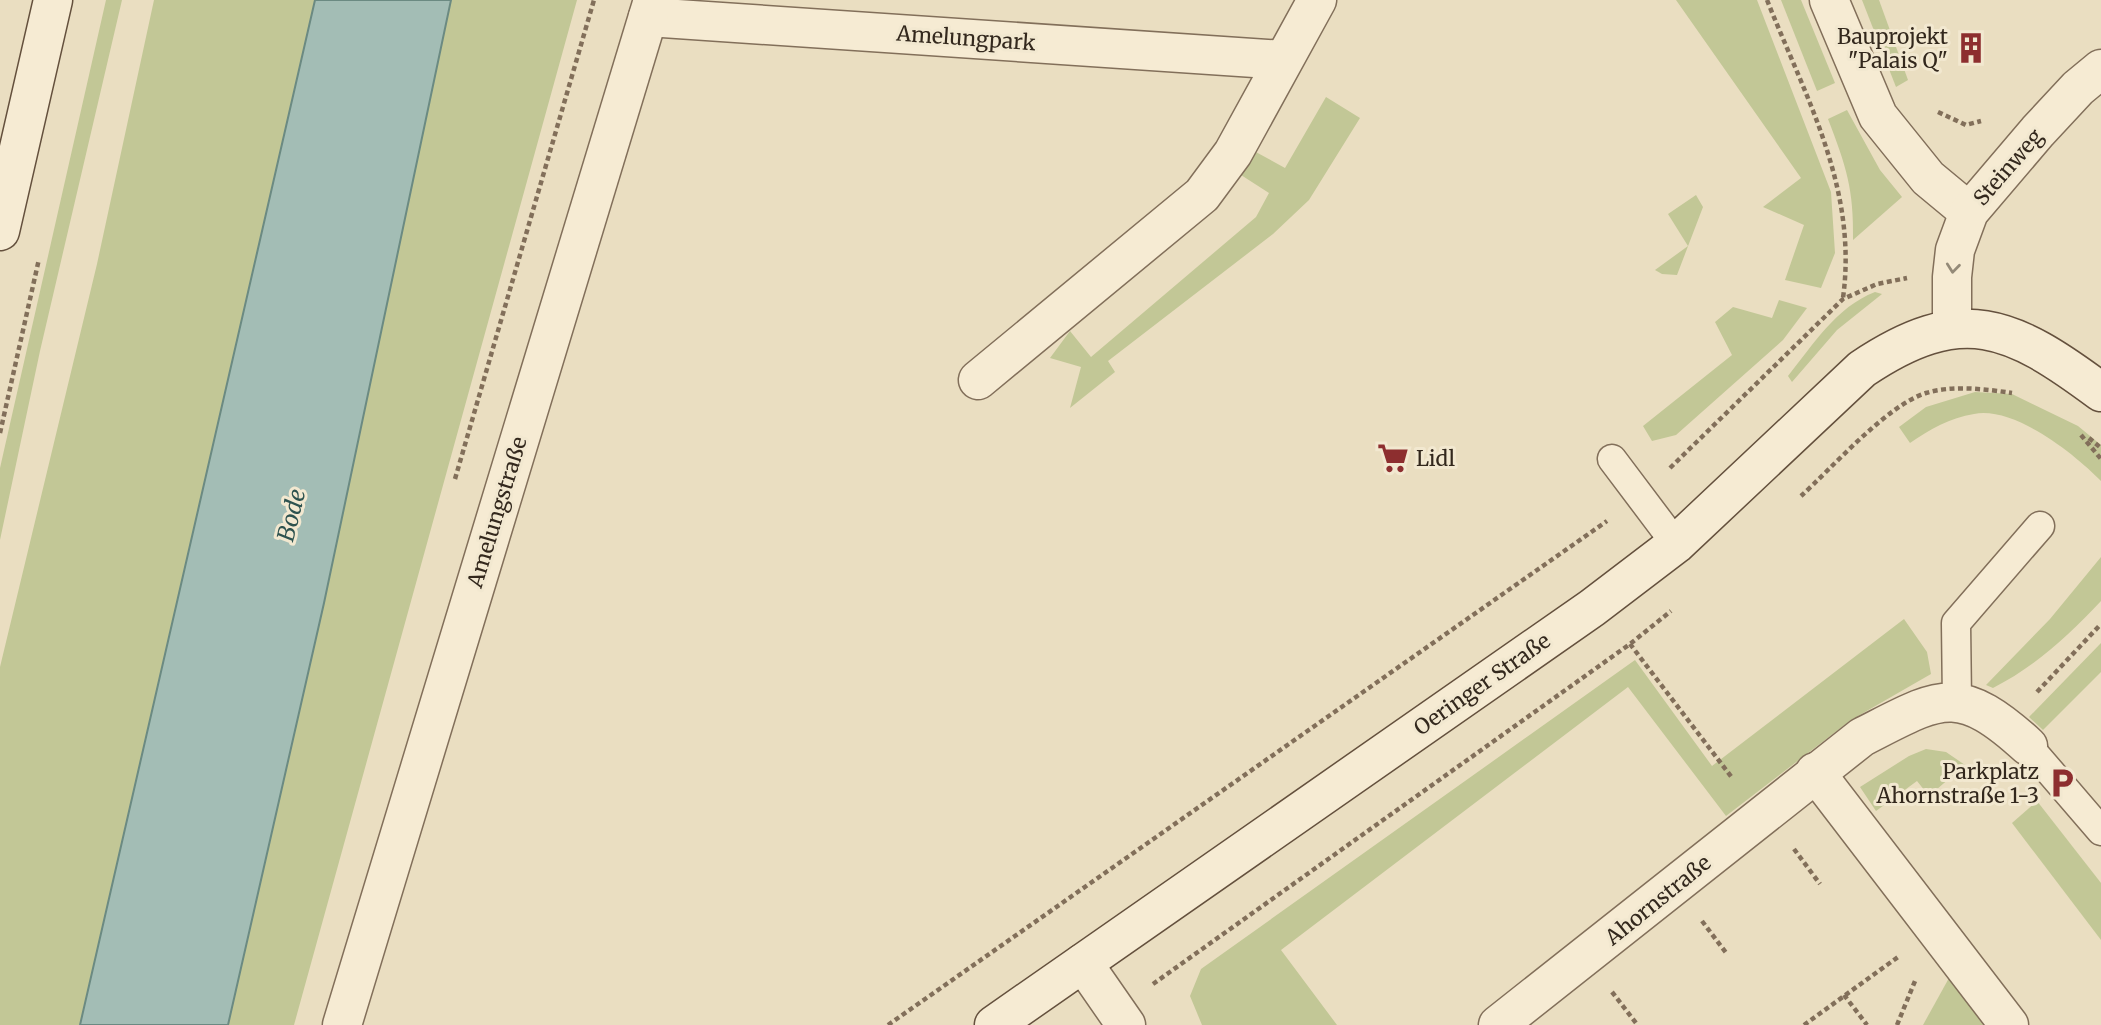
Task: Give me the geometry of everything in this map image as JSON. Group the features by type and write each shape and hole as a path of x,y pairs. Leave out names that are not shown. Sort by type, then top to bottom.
{"street":[{"path":"0,231 53,0"},
{"path":"978,380 1191,207 1233,153 1317,0"},
{"path":"1829,0 1878,116 1928,178 1969,212"},
{"name":"Amelungpark","path":"651,8 1283,60"},
{"name":"Amelungstraße","path":"342,1025 651,8"},
{"name":"Steinweg","path":"1952,327 1955,250 1969,212 2038,131 2078,88 2101,69"},
{"path":"1952,327 1998,332 2022,341 2045,353 2101,392"},
{"name":"Oeringer Straße","path":"994,1025 1592,608 1676,544 1862,369 1905,343 1952,327"},
{"name":"Ahornstraße","path":"1498,1025 1654,905 1815,772 1862,737 1928,703 1957,702 1978,708 2017,736"},
{"path":"1815,772 2009,1025"},
{"path":"1083,963 1126,1025"}],"lane":[{"path":"1612,459 1676,544"},
{"path":"1957,702 1956,623 2040,526"},
{"name":"Ahornstraße","path":"2017,736 2101,831"}],"path":[{"path":"1767,0 1838,179 1846,236 1843,299"},
{"path":"1927,107 1966,125 1990,119"},
{"path":"888,1025 1558,559 1640,497 1843,299 1877,284 1901,278 1952,277"},
{"path":"2076,429 2101,459"},
{"path":"2017,736 2101,624"},
{"path":"1630,645 1762,816"},
{"path":"1800,856 1820,884"},
{"path":"1707,927 1727,954"},
{"path":"1804,1025 1936,931"},
{"path":"1897,1025 1936,931"},
{"path":"1844,995 1867,1025"},
{"path":"1618,998 1636,1023"}],"green space":[{"path":"106,0 122,0 40,351 0,540 0,468"},
{"path":"154,0 315,0 80,1025 0,1025 0,667 97,264"},
{"path":"451,0 577,0 294,1025 228,1025 324,603"},
{"path":"1676,0 1757,0 1831,192 1835,253 1821,288 1785,280 1804,225 1763,207 1801,178"},
{"path":"1781,0 1801,0 1835,83 1817,91"},
{"path":"1862,0 1879,0 1908,80 1896,87"},
{"path":"1326,97 1360,118 1309,200 1273,234 1108,361 1115,372 1070,408 1081,367 1050,358 1070,331 1091,357 1256,217 1269,193 1241,175 1254,151 1285,168"},
{"path":"1847,110 1880,170 1902,197 1853,240 1848,178 1828,119"},
{"path":"1696,195 1703,207 1677,275 1662,274 1655,270 1688,246 1668,214"},
{"path":"1875,292 1882,294 1837,330 1792,382 1788,376 1826,328 1848,307"},
{"path":"1779,300 1807,308 1783,340 1676,435 1652,441 1643,426 1732,355 1715,322 1733,307 1772,318"},
{"path":"1975,392 2012,394 2078,426 2101,445 2101,481 2076,458 2043,434 2007,417 1990,413 1957,418 1910,443 1899,427 1926,407"},
{"path":"2101,557 2101,601 2064,638 2037,660 1993,688 1986,685 2050,619"},
{"path":"1904,619 1927,652 1931,674 1851,720 1726,816 1628,687 1281,950 1337,1025 1202,1025 1190,996 1201,969 1635,660 1712,766"},
{"path":"2101,643 2101,672 2043,730 2029,717"},
{"path":"1926,749 1946,752 1965,765 1929,796 1917,781 1876,811 1860,787 1909,756"},
{"path":"2037,801 2101,883 2101,940 2012,823"},
{"path":"1949,978 1984,1025 1923,1025"}],"water":[{"name":"Bode","path":"315,0 451,0 324,603 228,1025 80,1025"}],"place":[{"name":"Bauprojekt \"Palais Q\"","path":"1971,48"},
{"name":"Lidl","path":"1393,458"},
{"name":"Parkplatz Ahornstraße 1-3","path":"2062,783"}]}
